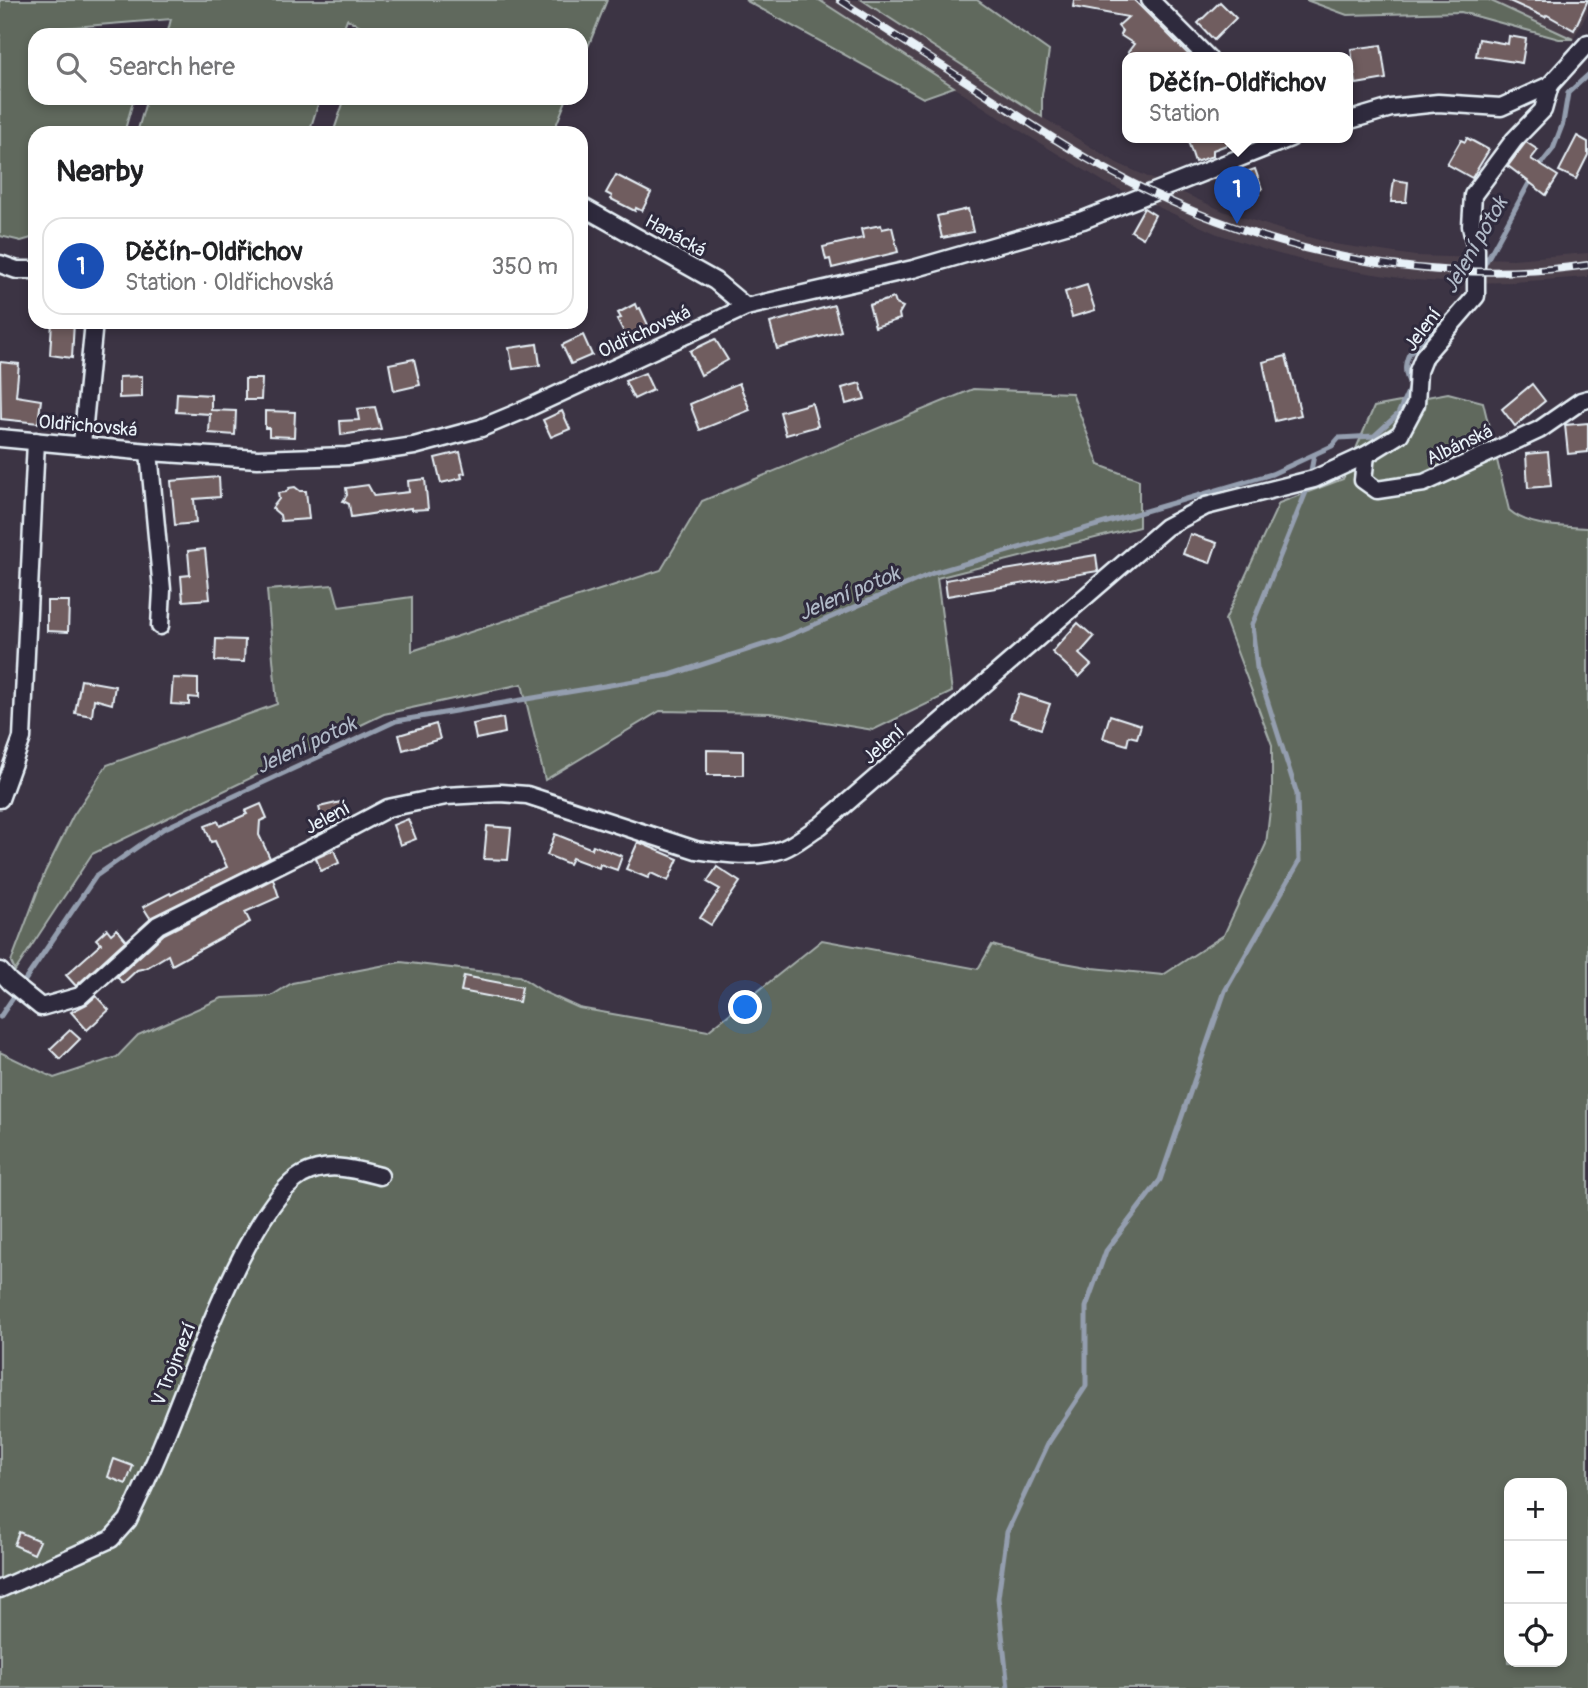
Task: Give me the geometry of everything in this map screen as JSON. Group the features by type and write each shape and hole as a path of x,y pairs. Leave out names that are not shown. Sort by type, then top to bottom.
{"street":[{"path":"1150,0 1202,52"},
{"path":"1353,119 1391,108 1438,103 1501,107 1550,85 1588,43"},
{"name":"Jelení","path":"5,977 41,1007 80,996 158,925 388,808 446,796 500,793 527,795 696,850 721,854 762,854 784,849 820,826 1166,527 1206,506 1314,479 1366,456 1400,434 1416,404 1418,371 1424,356 1476,296 1476,249 1471,226 1473,195 1514,140 1543,110 1550,85"},
{"name":"Oldřichovská","path":"0,438 258,459 358,454 427,443 481,428 524,410 746,307 913,269 1083,220 1274,143"},
{"name":"Hanácká","path":"588,210 715,281 746,307"},
{"path":"0,264 17,271 28,270"},
{"path":"82,444 93,329"},
{"name":"Albánská","path":"1366,456 1363,480 1377,490 1424,482 1539,430 1588,399"},
{"path":"0,799 22,738 36,441"},
{"path":"149,452 162,590 160,626"},
{"name":"V Trojmezí","path":"0,1589 111,1539 121,1530 160,1450 196,1359 238,1265 263,1216 283,1190 313,1170 327,1167 346,1167 380,1176"}],"shaded area":[{"path":"0,0 607,0 588,47 588,28 364,28 347,19 344,28 169,28 171,19 28,28 28,105 132,105 126,126 28,126 28,239 21,241 0,236"},
{"path":"745,0 819,0 954,87 923,98"},
{"path":"819,0 862,0 1117,163 1223,211 1334,244 1415,256 1513,259 1588,253 1588,277 1461,283 1413,280 1329,267 1215,233 1106,183"},
{"path":"862,0 977,0 1049,51 1042,95 1042,117"},
{"path":"1306,0 1489,0 1573,39 1559,39 1461,12 1347,15"},
{"path":"1489,0 1588,0 1588,12 1573,39"},
{"path":"145,105 318,105 311,126 139,126"},
{"path":"343,105 564,105 556,126 335,126"},
{"path":"973,389 1072,393 1099,465 1139,480 1139,527 937,578 952,692 873,730 770,713 660,711 545,780 522,684 384,714 92,854 15,971 11,962 45,872 73,816 107,765 277,704 267,590 333,585 339,607 412,597 412,651 661,570 702,501"},
{"path":"1448,393 1483,402 1509,510 1536,523 1588,528 1588,1688 0,1688 0,1052 54,1078 117,1057 138,1035 222,998 271,996 292,983 401,962 519,976 544,992 579,1008 708,1031 822,940 978,969 992,945 1037,958 1093,968 1163,975 1224,935 1266,844 1272,793 1272,745 1225,620 1279,503 1343,479 1374,407"}],"building":[{"path":"1074,0 1134,0 1186,52 1128,52 1134,44 1120,35 1122,31 1118,26 1128,17 1073,7"},
{"path":"1507,0 1588,0 1574,30 1547,15 1545,17"},
{"path":"1220,2 1236,18 1214,40 1198,23"},
{"path":"1509,36 1526,39 1522,63 1476,56 1479,39 1508,44"},
{"path":"1381,45 1386,79 1356,84 1351,49"},
{"path":"1577,136 1588,142 1588,155 1576,179 1559,171"},
{"path":"1467,138 1489,150 1472,178 1447,164 1461,140 1465,142"},
{"path":"1526,142 1538,150 1531,159 1558,176 1546,195 1508,166"},
{"path":"1189,143 1232,143 1213,150 1213,156 1195,162"},
{"path":"1255,169 1262,189 1258,191 1259,194 1245,199 1243,195 1235,198 1228,178"},
{"path":"616,175 651,193 642,211 636,208 635,211 611,199 612,196 606,193"},
{"path":"1394,180 1408,182 1406,202 1391,202"},
{"path":"1144,208 1155,215 1143,238 1131,231"},
{"path":"968,209 973,232 942,238 937,216"},
{"path":"881,225 882,229 892,227 898,252 832,268 830,259 826,260 823,247 863,238 861,229"},
{"path":"1087,285 1095,310 1072,317 1065,292"},
{"path":"894,298 896,304 903,307 899,314 900,319 875,327 869,305"},
{"path":"635,304 637,309 640,308 649,327 627,338 617,319 621,318 618,313"},
{"path":"834,305 841,331 777,349 770,323"},
{"path":"52,329 74,329 72,358 50,355"},
{"path":"583,335 592,355 571,364 562,345"},
{"path":"715,339 728,360 701,375 690,351"},
{"path":"537,344 540,365 513,369 509,348"},
{"path":"1286,356 1301,415 1275,421 1263,362"},
{"path":"414,359 420,385 394,391 389,364"},
{"path":"0,362 19,364 16,396 41,400 38,423 1,419"},
{"path":"645,373 653,390 634,399 625,381"},
{"path":"142,376 142,397 119,398 119,377"},
{"path":"245,379 262,379 261,400 245,400"},
{"path":"739,383 750,410 700,430 690,404"},
{"path":"860,383 865,399 846,404 842,388"},
{"path":"1532,384 1545,401 1515,426 1502,409"},
{"path":"177,393 211,395 211,410 236,411 235,435 209,433 210,414 176,412"},
{"path":"812,403 818,426 786,435 780,412"},
{"path":"375,407 381,429 341,435 340,421 359,420 357,409"},
{"path":"265,411 295,412 294,437 269,436 269,428 265,428"},
{"path":"562,411 570,429 551,437 543,420"},
{"path":"1588,423 1588,452 1568,454 1565,425"},
{"path":"460,452 465,473 461,474 462,478 441,483 435,458"},
{"path":"1548,452 1551,486 1528,488 1526,454"},
{"path":"219,477 220,497 194,499 196,523 175,525 171,481"},
{"path":"425,479 428,509 411,508 351,517 349,504 343,501 347,495 346,488 368,485 374,496 409,492 408,481"},
{"path":"295,487 306,491 309,519 281,521 280,515 272,508 279,499 278,493"},
{"path":"1190,534 1217,543 1210,563 1183,554"},
{"path":"205,549 210,599 183,601 181,576 190,575 188,551"},
{"path":"1096,555 1098,571 947,596 945,580"},
{"path":"47,601 69,601 68,632 47,631"},
{"path":"1078,623 1094,637 1079,654 1091,665 1079,677 1052,652"},
{"path":"216,639 245,640 244,662 215,661"},
{"path":"173,678 198,679 198,698 189,697 189,705 171,704"},
{"path":"81,680 115,686 112,704 94,699 92,716 75,713"},
{"path":"1019,694 1050,704 1041,729 1010,718"},
{"path":"1110,715 1141,725 1137,738 1129,736 1127,745 1103,738"},
{"path":"503,718 505,733 476,739 473,724"},
{"path":"436,724 440,739 403,750 399,735"},
{"path":"707,750 743,751 743,775 707,775"},
{"path":"345,801 348,817 323,824 319,807"},
{"path":"261,804 267,818 260,821 259,835 270,858 150,918 143,907 227,867 215,841 211,842 205,826 218,821 220,826 247,814 245,811"},
{"path":"408,819 416,839 400,845 393,825"},
{"path":"487,826 511,828 508,860 484,859"},
{"path":"555,834 592,849 593,845 622,856 617,870 600,864 599,868 572,858 569,864 547,855"},
{"path":"638,842 678,859 668,881 651,873 648,878 626,869"},
{"path":"334,850 339,863 321,871 316,858"},
{"path":"717,867 740,882 711,925 700,918 720,889 707,882"},
{"path":"273,879 279,897 245,912 250,922 172,965 168,955 146,968 137,970 123,983 117,977 164,934"},
{"path":"107,929 111,934 117,929 126,940 76,986 66,975 101,944 96,939"},
{"path":"464,976 522,987 519,1002 461,991"},
{"path":"96,996 109,1010 87,1030 71,1012"},
{"path":"70,1030 80,1039 60,1059 50,1049"},
{"path":"114,1459 133,1466 126,1484 108,1477"},
{"path":"19,1532 40,1541 34,1554 14,1545"}],"waterway":[{"name":"Jelení potok","path":"1538,168 1553,149 1563,123 1568,93 1588,75"},
{"name":"Jelení potok","path":"1482,269 1533,176"},
{"name":"Jelení potok","path":"0,1017 96,876 163,829 396,721 670,675 781,639 933,573 1272,474 1332,446 1339,438 1374,436 1398,414 1411,385 1406,370 1409,354 1453,311"},
{"path":"1008,1688 998,1598 1007,1532 1049,1442 1086,1386 1086,1307 1106,1251 1160,1180 1225,991 1299,862 1297,794 1257,668 1252,625 1308,487 1314,455"}],"railway":[{"path":"840,0 1081,155 1168,200 1225,224 1343,257 1404,267 1527,271 1588,265"}],"place":[{"name":"Děčín-Oldřichov","path":"1237,224"}]}
